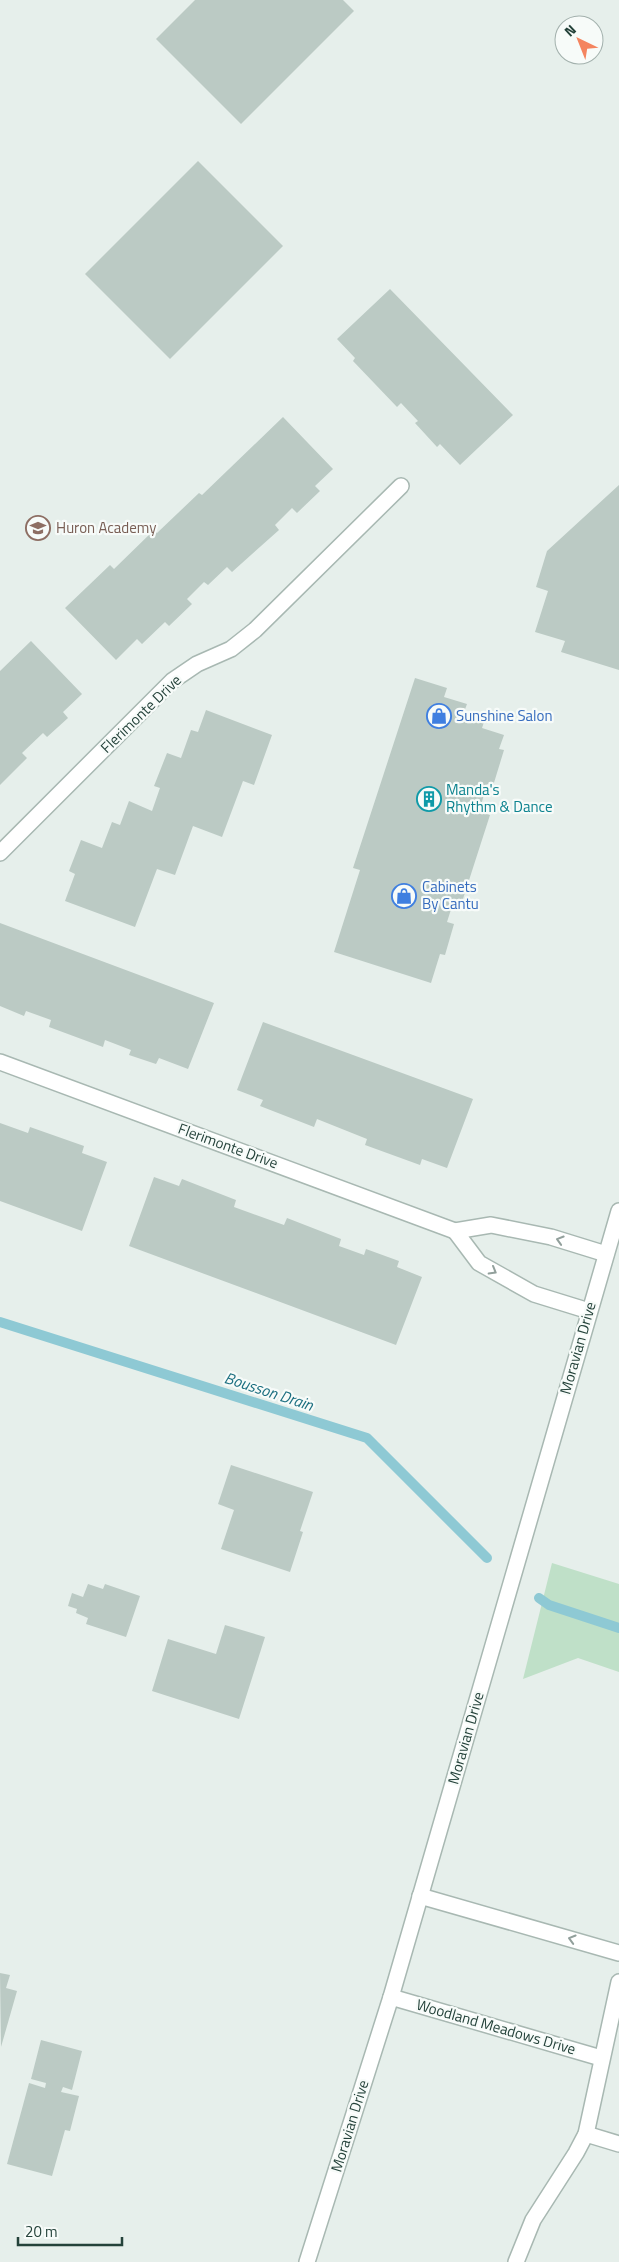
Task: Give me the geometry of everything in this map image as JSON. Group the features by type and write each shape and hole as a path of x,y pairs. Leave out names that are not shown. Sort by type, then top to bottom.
{"street":[{"name":"Flerimonte Drive","path":"0,853 172,681 197,664 231,649 255,630 401,486"},
{"name":"Flerimonte Drive","path":"0,1062 455,1231"},
{"name":"Moravian Drive","path":"307,2262 391,1997 619,1211"},
{"path":"589,1311 534,1294 479,1263 455,1231 490,1225 551,1237 606,1254"},
{"path":"420,1896 619,1953"},
{"path":"516,2262 533,2220 586,2134 619,1982"},
{"name":"Woodland Meadows Drive","path":"391,1997 601,2058"},
{"path":"586,2134 619,2144"}],"green space":[{"path":"552,1563 619,1584 619,1672 578,1658 523,1679"}],"building":[{"path":"195,0 343,0 354,11 241,124 156,39"},
{"path":"198,161 283,246 170,359 85,274"},
{"path":"390,289 513,415 460,465 440,444 437,447 415,423 418,421 401,403 397,407 353,361 355,358 337,339"},
{"path":"283,417 333,469 315,486 320,491 297,513 292,508 275,525 279,530 232,572 227,567 208,585 204,582 187,599 192,604 169,626 165,622 142,644 137,639 116,660 65,608 110,565 114,569 154,530 157,533 199,493 202,495"},
{"path":"619,485 619,670 561,652 565,641 535,632 548,591 536,587 547,551"},
{"path":"31,641 82,694 63,712 68,718 47,737 43,733 22,753 27,758 0,785 0,671"},
{"path":"415,678 447,688 444,697 467,704 464,712 485,719 482,728 504,735 499,749 504,750 493,786 487,784 479,812 490,815 462,902 454,900 447,922 454,924 445,955 440,954 431,983 334,952 360,870 353,868"},
{"path":"206,710 272,735 254,785 243,781 222,837 193,826 175,875 157,869 135,927 65,901 75,874 69,871 81,840 102,848 112,822 120,825 129,801 152,811 160,788 154,786 167,753 181,758 191,730 198,732"},
{"path":"0,923 214,1003 188,1069 159,1058 156,1064 129,1055 131,1050 105,1040 103,1047 49,1027 51,1020 26,1011 24,1016 0,1006"},
{"path":"263,1022 473,1099 447,1168 422,1159 420,1165 365,1145 367,1139 317,1119 314,1127 260,1106 263,1100 237,1090"},
{"path":"0,1123 28,1133 30,1127 84,1146 82,1153 107,1162 82,1231 0,1201"},
{"path":"154,1177 179,1186 182,1179 236,1200 234,1207 284,1225 287,1218 341,1239 339,1246 364,1255 366,1249 399,1261 397,1267 422,1277 396,1345 129,1246"},
{"path":"231,1465 313,1492 300,1531 303,1532 290,1572 221,1549 234,1510 218,1504"},
{"path":"88,1584 103,1589 105,1584 140,1596 126,1637 86,1624 88,1618 76,1613 77,1609 68,1606 72,1593 83,1597"},
{"path":"225,1625 265,1637 239,1719 152,1691 168,1639 216,1654"},
{"path":"0,1973 10,1975 6,1988 17,1991 1,2047"},
{"path":"41,2040 82,2051 72,2090 63,2087 61,2092 79,2096 70,2131 65,2130 52,2176 7,2164 29,2083 45,2088 46,2083 31,2079"}],"waterway":[{"name":"Bousson Drain","path":"0,1322 367,1438 487,1558"},
{"name":"Bousson Drain","path":"539,1598 549,1605 619,1628"}],"place":[{"name":"Huron Academy","path":"38,528"},
{"name":"Sunshine Salon","path":"439,716"},
{"name":"Manda's Rhythm & Dance","path":"429,799"},
{"name":"Cabinets By Cantu","path":"404,896"}]}
